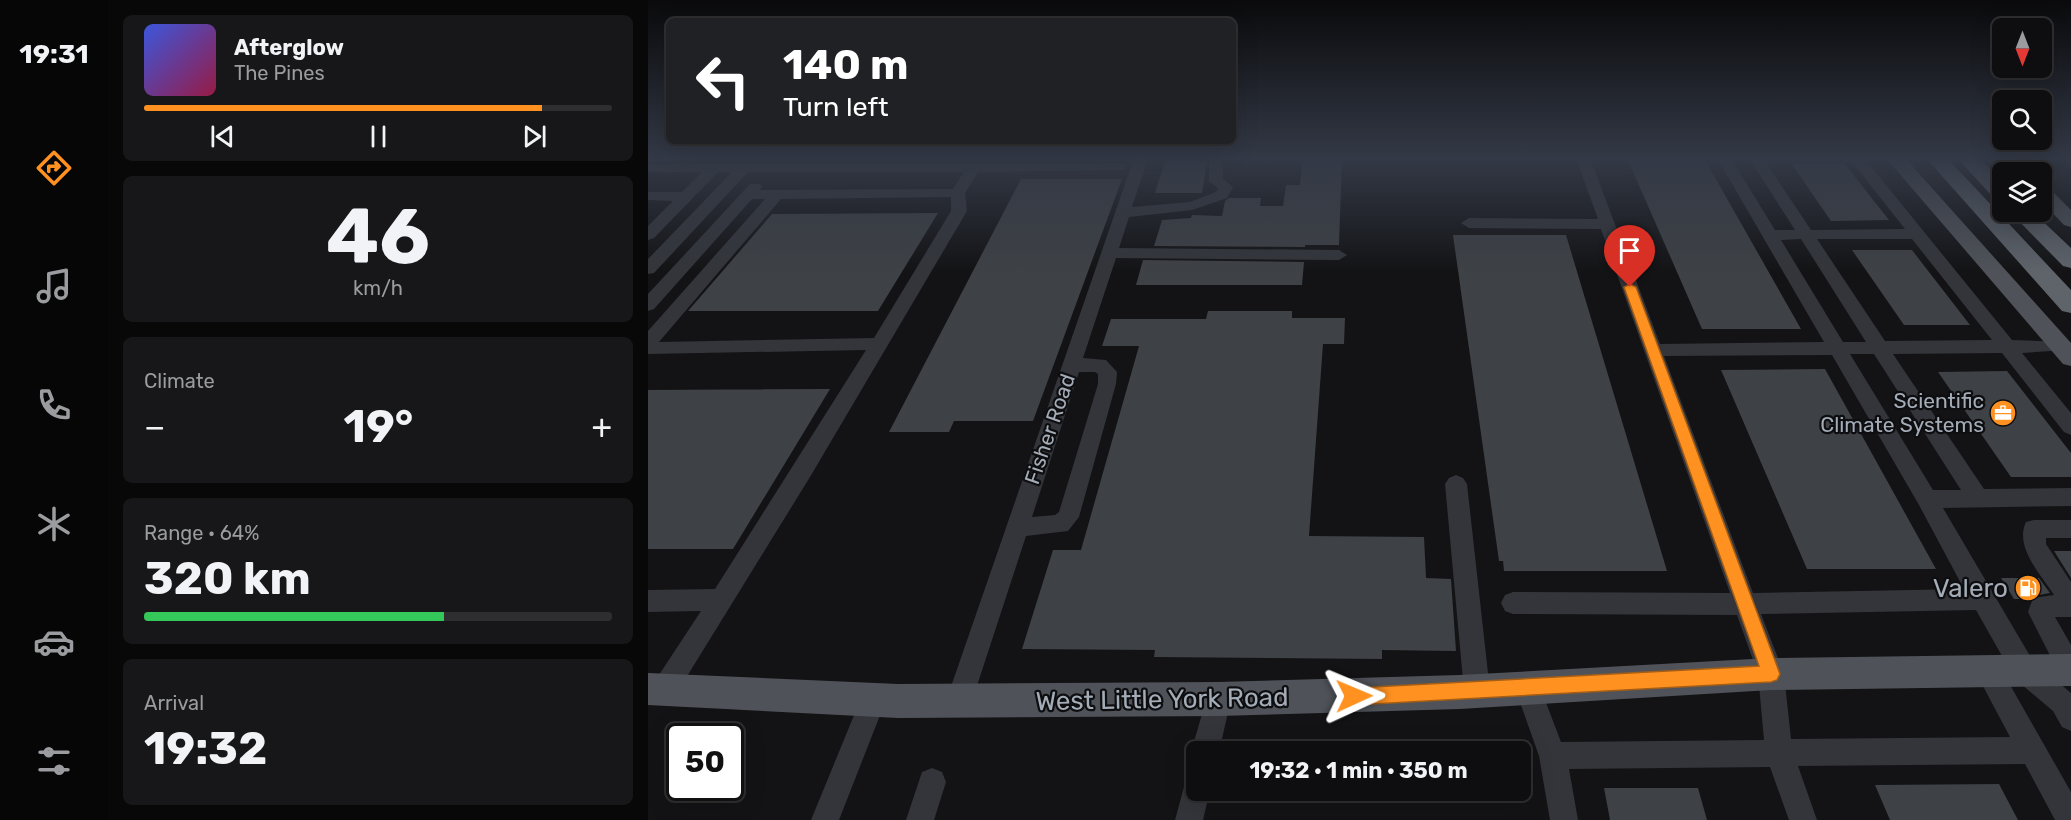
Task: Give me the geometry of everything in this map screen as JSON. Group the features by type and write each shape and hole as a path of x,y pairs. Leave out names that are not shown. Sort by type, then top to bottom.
{"highway":[{"path":"1971,196 2071,305"},
{"path":"2031,222 2071,261"}],"main road":[{"path":"1929,196 2066,352"},
{"path":"2052,202 2071,220"},
{"name":"West Little York Road","path":"656,689 873,700 1218,699 1477,691 1771,674 2071,670"}],"street":[{"path":"658,196 686,197"},
{"path":"648,269 717,196"},
{"path":"648,305 746,196"},
{"path":"648,346 776,196"},
{"path":"656,689 721,600 880,344 959,211 958,196"},
{"name":"Fisher Road","path":"959,700 1128,196"},
{"path":"1122,213 1192,206 1219,196"},
{"path":"1596,196 1771,674 1779,753 1803,820"},
{"path":"1746,196 1927,499 2024,670 2062,702 2071,718"},
{"path":"1781,196 1977,497"},
{"path":"1887,196 2071,427"},
{"path":"648,235 686,197"},
{"path":"1468,223 1606,224"},
{"path":"1768,235 1917,234"},
{"path":"1109,253 1339,255"},
{"path":"648,346 880,344"},
{"path":"1654,350 2007,346 2066,352"},
{"path":"1017,527 1060,524 1068,517 1107,384 1108,372 1099,365 1071,365"},
{"path":"1456,483 1477,691"},
{"path":"1927,499 2071,496"},
{"path":"2071,529 2034,529 2035,546 2070,602 2041,606 2040,612 2071,670"},
{"path":"1512,603 1746,604 1982,599"},
{"path":"648,601 721,600"},
{"path":"1988,671 2071,820"},
{"path":"1528,688 1553,756 1564,820"},
{"path":"1208,741 1218,699"},
{"path":"825,820 873,700"},
{"path":"1553,756 2032,750"},
{"path":"920,820 932,782"},
{"path":"1189,820 1193,801"}],"building":[{"path":"1012,196 1116,196 1033,421 954,421 949,432 889,432"},
{"path":"1284,196 1341,196 1339,245 1305,245 1305,247 1154,246 1162,220 1191,218 1192,215 1222,216 1225,201 1229,198 1261,198 1260,206 1283,206"},
{"path":"1644,196 1726,196 1801,329 1702,329"},
{"path":"1814,196 1870,196 1889,220 1831,221"},
{"path":"938,213 878,311 688,311 772,214"},
{"path":"1453,235 1566,235 1667,571 1504,571 1503,561 1499,561"},
{"path":"1852,250 1912,250 1970,325 1904,325"},
{"path":"1143,260 1304,262 1302,285 1136,285"},
{"path":"1208,311 1292,311 1292,318 1345,318 1344,344 1323,344 1309,536 1424,537 1426,578 1451,579 1456,651 1382,650 1382,659 1154,657 1155,650 1022,649 1053,550 1081,550 1139,346 1102,346 1111,319 1206,319"},
{"path":"1825,369 1936,569 1807,569 1721,370"},
{"name":"Scientific Climate Systems","path":"2007,371 2071,453 2071,477 2011,477 1938,372"},
{"path":"830,389 733,549 648,549 648,390"},
{"path":"2054,551 2071,551 2071,578"},
{"name":"Valero","path":"2001,578 2039,578 2050,593 2033,596 2030,599 2014,599"},
{"path":"1999,784 2018,820 1890,820 1875,785"},
{"path":"1604,788 1698,788 1707,820 1610,820"}],"place":[{"name":"Scientific Climate Systems","path":"2003,413"},
{"name":"Valero","path":"2028,588"}],"route":[{"path":"1354,696 1771,674 1630,287"}]}
